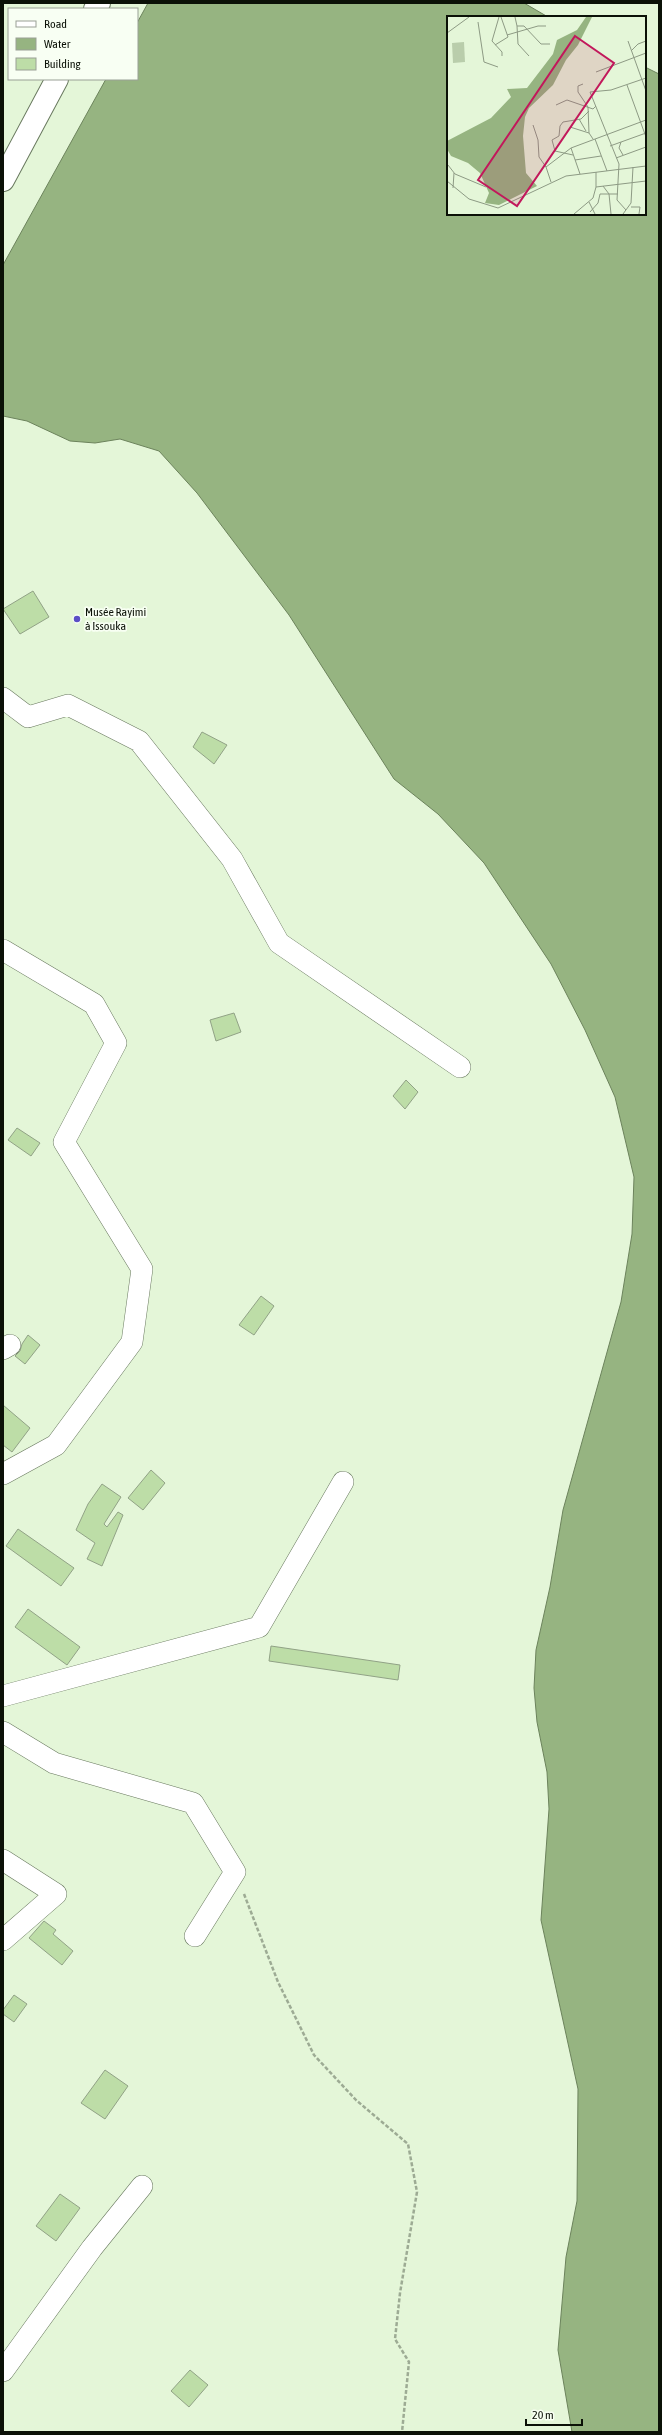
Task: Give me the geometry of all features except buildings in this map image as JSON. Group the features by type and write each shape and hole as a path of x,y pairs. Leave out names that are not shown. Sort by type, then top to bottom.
{"street":[{"path":"3,180 57,80"},
{"path":"3,698 28,718 68,705 139,741 232,859 279,943 460,1066"},
{"path":"3,950 94,1004 116,1043 64,1142 142,1269 132,1342 56,1445 3,1474"},
{"path":"3,1696 259,1627 343,1482"},
{"path":"3,1732 54,1764 193,1804 235,1872 195,1936"},
{"path":"3,1860 56,1894 3,1940"},
{"path":"3,2371 92,2248 142,2186"}],"path":[{"path":"235,1872 278,1982 314,2055 356,2100 408,2144 417,2192 395,2339 408,2362 402,2432"}],"water":[{"path":"148,3 524,3 546,16 447,16 447,215 646,215 646,68 659,74 659,2432 572,2432 558,2350 566,2257 577,2201 578,2089 541,1920 549,1809 547,1772 537,1722 534,1688 536,1650 550,1587 563,1510 621,1302 632,1234 634,1177 615,1097 585,1030 551,964 484,863 438,814 394,779 289,615 197,493 159,451 120,439 95,443 70,441 27,421 3,416 3,265 105,80 138,80 138,21"}],"place":[{"name":"Musée Rayimi à Issouka","path":"77,619"}]}
